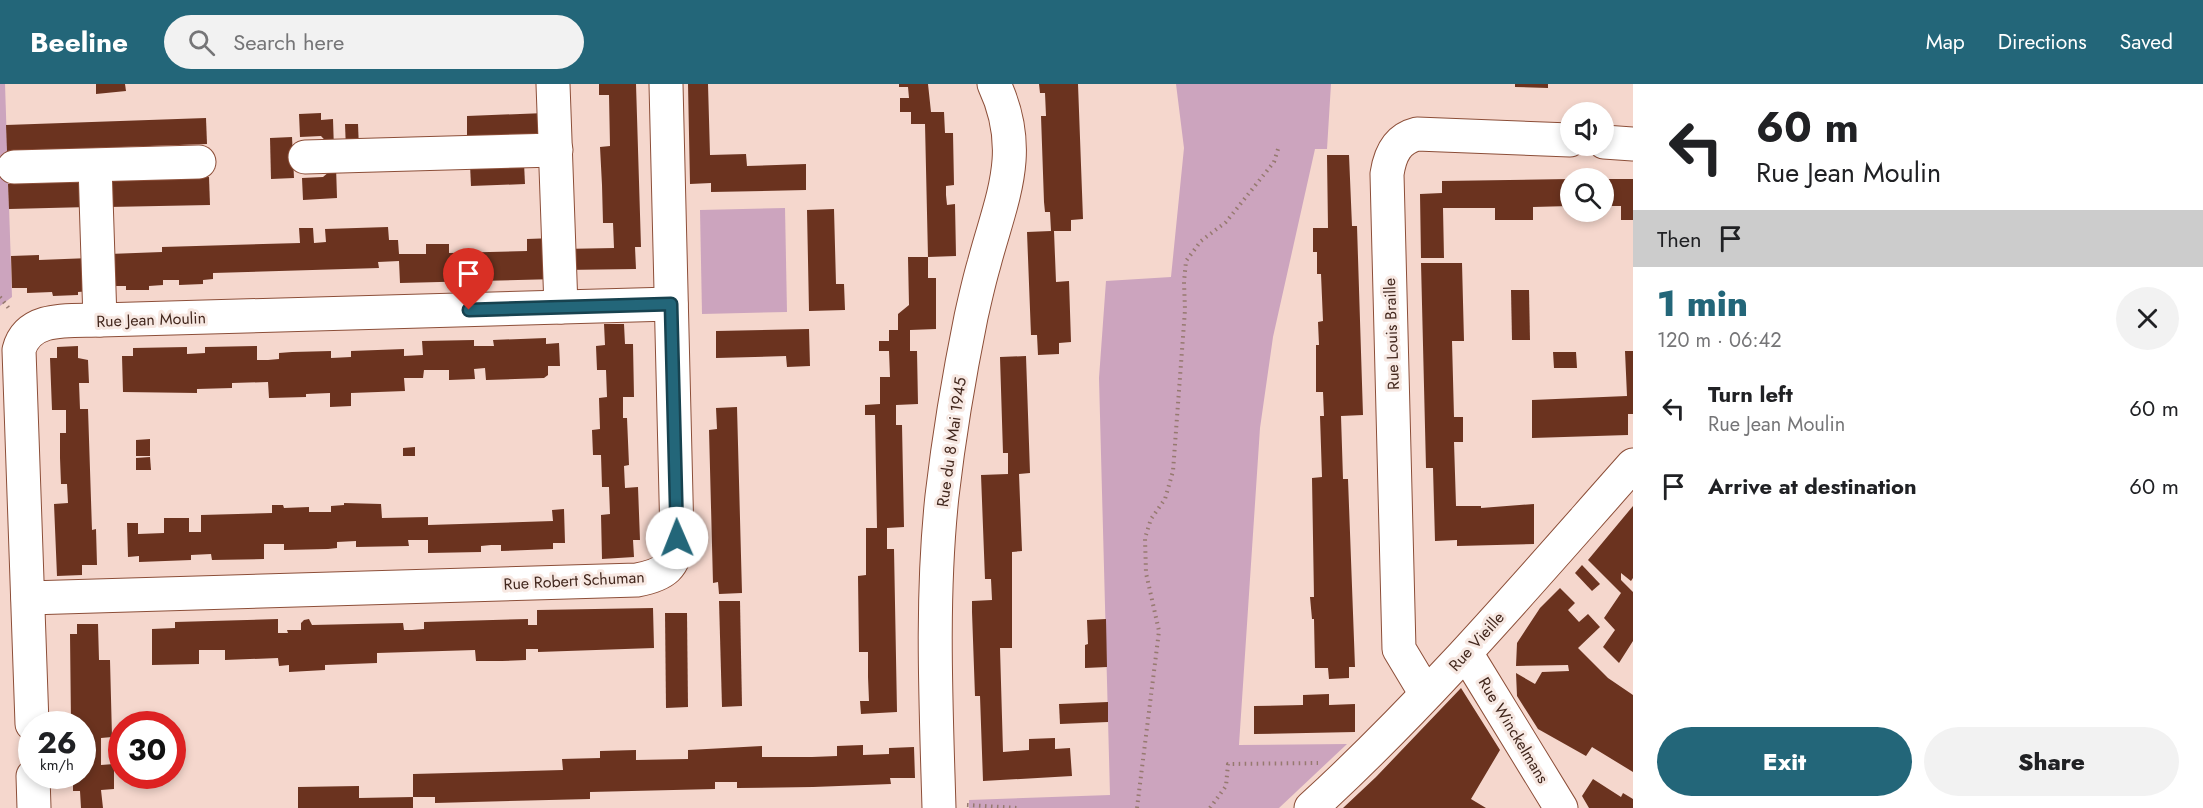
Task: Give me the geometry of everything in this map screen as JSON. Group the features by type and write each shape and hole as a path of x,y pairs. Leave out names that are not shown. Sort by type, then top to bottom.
{"street":[{"path":"553,84 561,307"},
{"name":"Rue Robert Schuman","path":"28,598 637,580 668,568 674,560 677,538 666,84"},
{"name":"Rue du 8 Mai 1945","path":"939,806 936,586 942,493 971,318 1004,197 1010,165 1007,124 994,84"},
{"name":"Rue Louis Braille","path":"1426,694 1399,649 1386,174 1389,160 1400,142 1418,134 1560,140"},
{"path":"1614,143 1633,144"},
{"path":"305,157 556,150"},
{"path":"14,167 199,162"},
{"path":"95,166 100,320"},
{"name":"Rue Jean Moulin","path":"32,711 28,598 11,437 19,350 24,338 33,329 46,323 100,320 671,304"},
{"name":"Rue Vieille","path":"1311,808 1466,653 1633,465"},
{"name":"Rue Winckelmans","path":"1466,653 1561,808"},
{"path":"33,789 34,808"}],"path":[{"path":"1137,808 1159,631 1146,573 1145,538 1151,519 1165,500 1173,471 1185,310 1186,261 1201,241 1226,222 1274,162 1279,146"},
{"path":"1209,808 1226,786 1228,764 1329,763 1361,760"},
{"path":"939,806 1018,808"}],"shaded area":[{"path":"0,84 5,84 12,297 0,306"},
{"path":"1176,84 1331,84 1327,149 1315,149 1273,337 1260,428 1239,745 1347,744 1279,808 969,808 969,800 1110,795 1099,378 1106,281 1171,277 1184,148"},
{"path":"785,208 787,312 702,314 700,210"}],"building":[{"path":"96,84 125,84 126,91 96,94"},
{"path":"599,84 636,84 641,247 635,247 636,269 563,270 562,249 614,248 613,223 603,223 600,147 610,146 609,95 599,95"},
{"path":"688,84 708,84 710,155 746,154 747,166 806,164 806,190 711,192 711,183 690,184"},
{"path":"899,84 928,84 931,112 944,112 945,133 953,133 954,185 946,186 946,195 947,205 955,204 956,256 928,257 925,124 911,124 911,112 900,112 900,98 909,98 908,87 899,87"},
{"path":"1039,84 1078,84 1083,219 1071,220 1071,231 1054,231 1056,282 1069,281 1071,342 1059,343 1059,354 1038,355 1037,335 1031,335 1027,232 1051,231 1050,212 1045,212 1044,202 1041,116 1046,116 1045,93 1040,93"},
{"path":"1515,84 1548,84 1548,88 1515,87"},
{"path":"321,113 321,120 333,119 334,150 321,136 300,137 299,114"},
{"path":"545,113 545,126 538,135 467,137 467,116"},
{"path":"206,118 207,144 7,151 6,125"},
{"path":"345,124 358,124 359,149 346,150"},
{"path":"292,137 294,178 271,179 270,138"},
{"path":"1327,155 1349,155 1352,226 1357,226 1363,415 1341,416 1343,479 1348,479 1355,667 1349,667 1349,678 1329,679 1328,668 1315,668 1314,619 1312,619 1310,597 1314,597 1312,478 1322,477 1320,416 1324,416 1323,392 1316,392 1318,322 1323,321 1321,274 1317,274 1317,252 1313,252 1313,228 1328,228"},
{"path":"524,163 525,184 471,186 470,165"},
{"path":"336,166 337,198 303,200 302,178 323,177"},
{"path":"209,177 210,205 108,207 107,181"},
{"path":"1560,179 1560,206 1533,207 1533,220 1495,220 1495,208 1443,208 1444,258 1421,258 1420,194 1442,193 1442,181"},
{"path":"1614,179 1633,179 1633,220 1621,220 1621,206 1614,206"},
{"path":"88,182 89,207 9,209 8,184"},
{"path":"834,209 836,284 844,284 845,310 809,311 807,210"},
{"path":"388,227 389,240 398,240 399,254 426,254 426,244 449,244 449,253 527,251 527,239 554,238 557,279 400,283 399,261 378,262 379,268 213,273 213,279 203,280 203,284 179,285 179,280 163,280 163,285 149,286 149,290 126,290 126,286 110,286 109,254 162,252 162,247 300,243 299,228 313,228 314,243 326,242 325,229"},
{"path":"39,255 39,260 90,258 91,291 78,292 78,295 53,296 52,292 27,293 27,288 12,288 11,256"},
{"path":"908,257 928,257 928,278 936,278 936,329 910,330 910,351 917,351 918,404 896,405 896,425 902,425 904,527 887,528 887,549 894,549 897,712 861,714 860,701 869,701 868,652 859,652 858,576 866,575 866,528 877,528 875,415 865,415 865,405 880,404 880,377 890,377 889,351 879,351 879,341 889,341 889,330 898,330 898,314 909,305"},
{"path":"1421,263 1462,263 1464,341 1452,341 1454,417 1463,417 1463,442 1454,442 1456,506 1481,506 1481,508 1534,504 1534,544 1457,546 1457,540 1435,541 1433,468 1426,468"},
{"path":"1511,290 1529,290 1530,340 1512,340"},
{"path":"604,324 624,324 625,344 633,344 634,397 623,397 623,418 627,418 629,465 624,466 625,488 638,487 640,540 633,540 634,557 602,559 601,515 610,514 609,487 602,487 601,455 593,455 592,430 600,429 599,398 607,397 606,370 597,370 596,346 605,345"},
{"path":"809,329 810,366 787,367 786,356 716,358 716,331"},
{"path":"546,338 546,344 559,343 560,366 548,366 548,375 544,378 486,380 485,368 474,369 475,379 449,380 449,370 424,370 423,378 404,378 405,391 351,393 351,406 330,407 330,393 306,394 306,397 269,398 268,382 232,383 232,388 197,389 197,393 123,392 122,356 133,356 133,348 187,347 187,354 205,353 205,347 257,346 257,360 268,360 279,359 279,353 292,352 331,351 331,358 351,357 351,351 404,349 404,356 423,355 422,341 474,340 474,346 494,346 493,340"},
{"path":"78,346 78,358 88,360 89,383 79,383 80,409 88,409 92,530 96,529 97,565 82,565 82,575 57,576 54,504 68,503 67,484 61,484 60,458 60,433 66,433 66,410 52,410 50,358 57,358 57,347"},
{"path":"1625,351 1633,351 1633,414 1628,414 1628,435 1532,438 1532,400 1627,396"},
{"path":"1553,352 1576,352 1577,368 1554,368"},
{"path":"1026,356 1030,473 1019,474 1022,551 1012,552 1012,648 1000,648 1003,752 1029,750 1029,739 1055,738 1055,749 1070,748 1072,776 983,781 980,696 975,696 972,601 992,600 991,579 985,579 981,475 1008,474 1008,453 1003,453 1000,357"},
{"path":"737,407 742,593 719,594 718,582 713,583 709,430 717,429 716,408"},
{"path":"150,439 150,456 136,456 136,440"},
{"path":"415,447 415,456 403,456 403,448"},
{"path":"150,457 151,470 136,470 136,458"},
{"path":"344,503 381,504 382,518 428,517 428,525 553,521 552,510 564,509 565,543 553,543 553,549 501,551 501,545 491,545 481,546 481,552 428,553 428,540 408,540 409,546 356,547 356,541 337,542 337,548 328,549 284,550 284,544 264,544 264,559 212,560 211,554 191,555 191,560 139,562 139,556 128,557 127,523 138,523 138,534 164,533 164,518 189,518 189,532 201,532 201,515 272,513 272,505 283,505 284,508 309,507 309,512 331,512 331,506 344,505"},
{"path":"1633,506 1633,578 1631,581 1621,573 1621,580 1633,592 1633,641 1619,663 1603,647 1615,630 1604,618 1621,593 1588,560"},
{"path":"1582,565 1600,584 1592,591 1575,573"},
{"path":"1560,588 1575,603 1568,610 1579,622 1588,614 1600,627 1578,648 1608,678 1633,695 1633,772 1592,747 1586,756 1538,729 1517,696 1516,673 1535,684 1542,672 1569,671 1568,665 1516,666 1517,643 1540,608"},
{"path":"719,601 740,601 742,706 722,707"},
{"path":"653,608 654,648 538,652 538,649 526,649 526,660 502,661 476,661 475,650 377,653 377,663 325,665 325,670 289,672 289,665 279,666 278,658 225,660 225,650 199,650 199,664 152,665 152,629 175,628 175,622 278,619 278,633 288,633 287,630 301,630 301,623 309,619 312,625 403,623 404,630 412,630 424,629 424,622 528,619 528,625 537,625 537,610"},
{"path":"665,613 687,613 688,707 666,708"},
{"path":"1106,619 1107,667 1085,668 1085,645 1088,644 1087,620"},
{"path":"77,624 98,624 99,660 110,660 111,711 108,711 108,737 101,738 101,765 108,764 108,789 114,789 101,790 103,808 81,808 80,791 73,791 73,789 96,789 96,711 71,711 70,634 77,634"},
{"path":"1461,688 1500,750 1471,799 1486,808 1343,808 1376,777"},
{"path":"1329,694 1329,705 1355,704 1355,732 1254,734 1254,706 1303,705 1303,695"},
{"path":"1108,702 1108,722 1060,724 1059,704"},
{"path":"863,745 863,755 889,754 889,748 914,747 915,778 890,778 891,784 813,787 737,788 737,782 715,782 715,789 590,792 590,799 435,803 435,797 413,797 413,774 563,770 562,759 600,758 600,751 636,750 636,760 688,759 688,750 762,746 762,757 812,757 837,756 837,746"},
{"path":"1593,779 1621,797 1623,793 1633,799 1633,808 1589,808 1582,796"},
{"path":"359,786 359,798 413,797 413,808 298,808 298,787"}],"route":[{"path":"469,310 671,304 677,538"}]}
